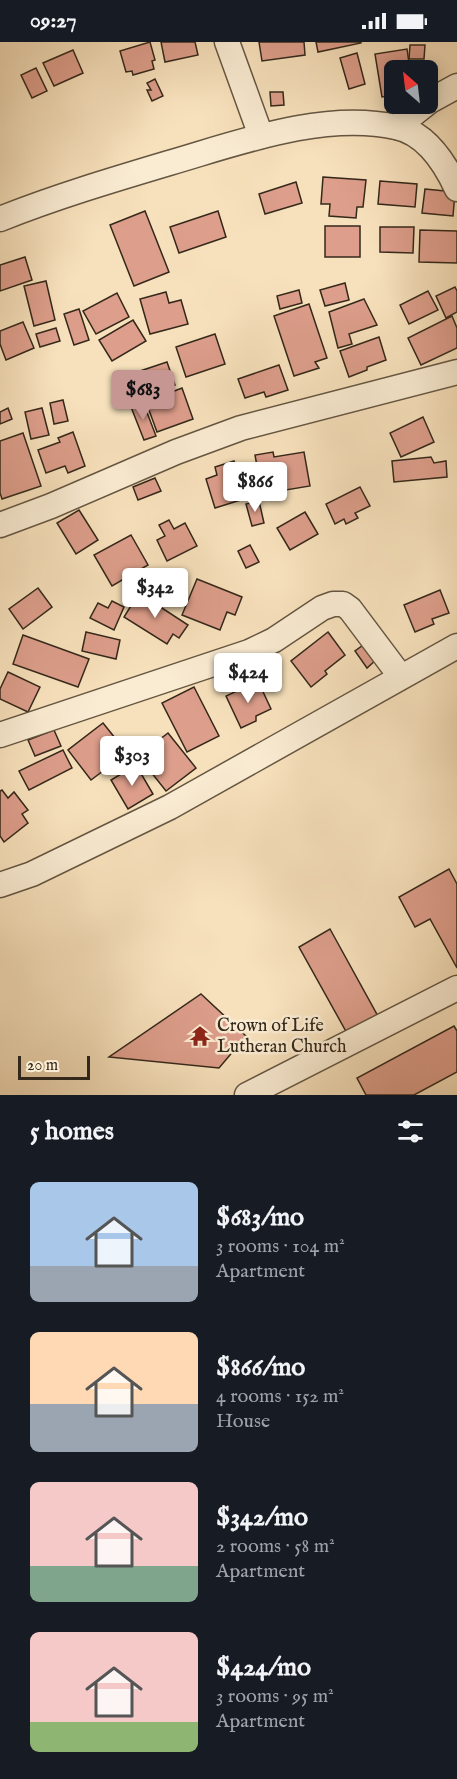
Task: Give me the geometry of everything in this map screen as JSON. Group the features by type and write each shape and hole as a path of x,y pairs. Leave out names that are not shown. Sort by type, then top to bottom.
{"street":[{"path":"227,42 261,136"},
{"path":"438,97 457,86"},
{"path":"397,127 413,114"},
{"path":"0,219 53,198 261,136 350,121 397,127 423,140 447,167 457,189"},
{"path":"0,525 51,506 176,452 241,428 457,372"},
{"path":"0,735 249,652 274,640 322,608 333,604 343,604 350,609 401,677"},
{"path":"0,885 32,874 170,807 457,646"},
{"path":"247,1095 457,988"}],"building":[{"path":"150,42 155,60 152,61 154,69 133,75 132,71 126,72 120,51"},
{"path":"161,42 195,42 198,55 165,62"},
{"path":"259,42 304,42 305,55 262,61"},
{"path":"316,42 361,42 361,43 318,52"},
{"path":"410,45 425,45 424,59 409,59"},
{"path":"407,49 409,60 384,60 384,97 382,97 375,54"},
{"path":"73,50 83,73 54,86 43,63"},
{"path":"357,53 365,84 349,89 340,58"},
{"path":"36,68 47,91 32,98 21,75"},
{"path":"155,79 163,96 152,101 147,90 151,90 147,83"},
{"path":"270,92 283,92 284,105 271,106"},
{"path":"323,177 366,180 363,207 357,207 356,218 329,216 330,204 321,204"},
{"path":"380,181 417,184 415,207 378,204"},
{"path":"296,182 302,203 265,214 259,194"},
{"path":"425,189 455,192 453,216 422,213"},
{"path":"145,211 169,272 134,286 110,225"},
{"path":"218,211 226,237 179,253 170,227"},
{"path":"325,226 360,226 360,257 325,257"},
{"path":"380,227 414,227 413,253 380,252"},
{"path":"420,230 457,231 457,263 419,262"},
{"path":"25,257 32,280 0,291 0,265"},
{"path":"46,281 55,320 34,326 24,286"},
{"path":"345,283 349,300 325,306 320,290"},
{"path":"455,287 457,312 446,318 436,296"},
{"path":"299,290 302,303 280,309 277,296"},
{"path":"428,291 438,310 409,324 400,305"},
{"path":"166,292 169,303 181,300 188,324 150,334 140,299"},
{"path":"117,293 129,317 96,334 83,311"},
{"path":"364,299 377,325 349,334 352,344 338,348 329,312"},
{"path":"309,304 327,358 315,362 319,368 294,376 274,316"},
{"path":"79,309 89,340 74,345 64,314"},
{"path":"452,316 457,328 457,348 421,365 408,338"},
{"path":"133,320 146,341 112,361 99,340"},
{"path":"23,322 34,348 6,360 0,344 0,331"},
{"path":"56,328 60,341 40,347 36,334"},
{"path":"215,334 225,364 186,377 176,347"},
{"path":"379,337 386,360 349,377 340,351"},
{"path":"167,362 175,385 132,399 125,376"},
{"path":"279,365 288,390 266,397 264,392 245,398 238,379"},
{"path":"182,388 193,419 157,432 146,402"},
{"path":"63,400 68,421 54,424 50,403"},
{"path":"143,402 156,436 144,440 131,407"},
{"path":"8,408 12,419 0,424 0,412"},
{"path":"42,408 49,435 31,439 25,412"},
{"path":"423,417 434,442 401,457 390,433"},
{"path":"73,432 85,466 68,473 65,466 46,473 38,450 60,442 58,438"},
{"path":"23,433 41,486 2,499 0,441"},
{"path":"273,452 274,457 304,452 310,486 262,494 255,455"},
{"path":"431,457 434,463 446,461 447,477 394,482 392,461"},
{"path":"234,461 237,469 248,466 257,495 215,508 206,479 217,475 215,467"},
{"path":"155,478 161,491 138,500 133,487"},
{"path":"360,487 370,506 355,513 358,518 346,524 344,519 335,524 326,504"},
{"path":"259,501 264,523 252,526 246,504"},
{"path":"79,510 98,540 76,554 57,523"},
{"path":"305,512 318,534 290,550 277,528"},
{"path":"169,520 174,529 185,523 197,546 167,561 157,540 165,536 159,525"},
{"path":"131,535 148,565 112,586 94,555"},
{"path":"250,545 259,562 246,568 238,551"},
{"path":"164,577 170,584 174,581 182,589 166,605 151,589"},
{"path":"197,579 242,597 235,615 227,612 220,630 182,615"},
{"path":"38,588 52,607 23,629 9,609"},
{"path":"440,590 449,613 432,619 434,624 415,632 404,605"},
{"path":"139,593 188,625 179,638 173,634 167,644 124,617"},
{"path":"112,601 124,607 114,630 90,618 98,603 108,608"},
{"path":"86,632 120,640 116,659 82,651"},
{"path":"328,632 345,655 325,671 327,674 311,687 291,661"},
{"path":"23,635 89,659 78,687 13,664"},
{"path":"366,643 378,658 367,668 355,651"},
{"path":"8,672 40,687 28,712 0,699 0,689"},
{"path":"231,677 234,684 221,690 218,682"},
{"path":"258,681 271,709 256,716 256,721 241,728 226,696"},
{"path":"194,687 219,736 187,752 162,703"},
{"path":"103,723 123,748 107,761 111,765 91,780 68,750"},
{"path":"54,730 61,746 35,756 28,740"},
{"path":"168,733 196,768 166,791 143,762 157,751 155,743"},
{"path":"63,750 72,768 29,790 19,771"},
{"path":"136,765 153,794 128,809 111,780"},
{"path":"2,790 8,798 14,792 28,810 22,814 28,823 4,842 0,836 0,791"},
{"path":"449,869 457,884 457,968 430,919 415,927 399,897"},
{"path":"330,929 379,1018 348,1035 299,947"},
{"path":"201,994 246,1036 219,1068 109,1057"},
{"path":"454,1026 457,1031 457,1072 414,1095 366,1095 357,1078"}],"place":[{"name":"Crown of Life Lutheran Church","path":"200,1036"}]}
